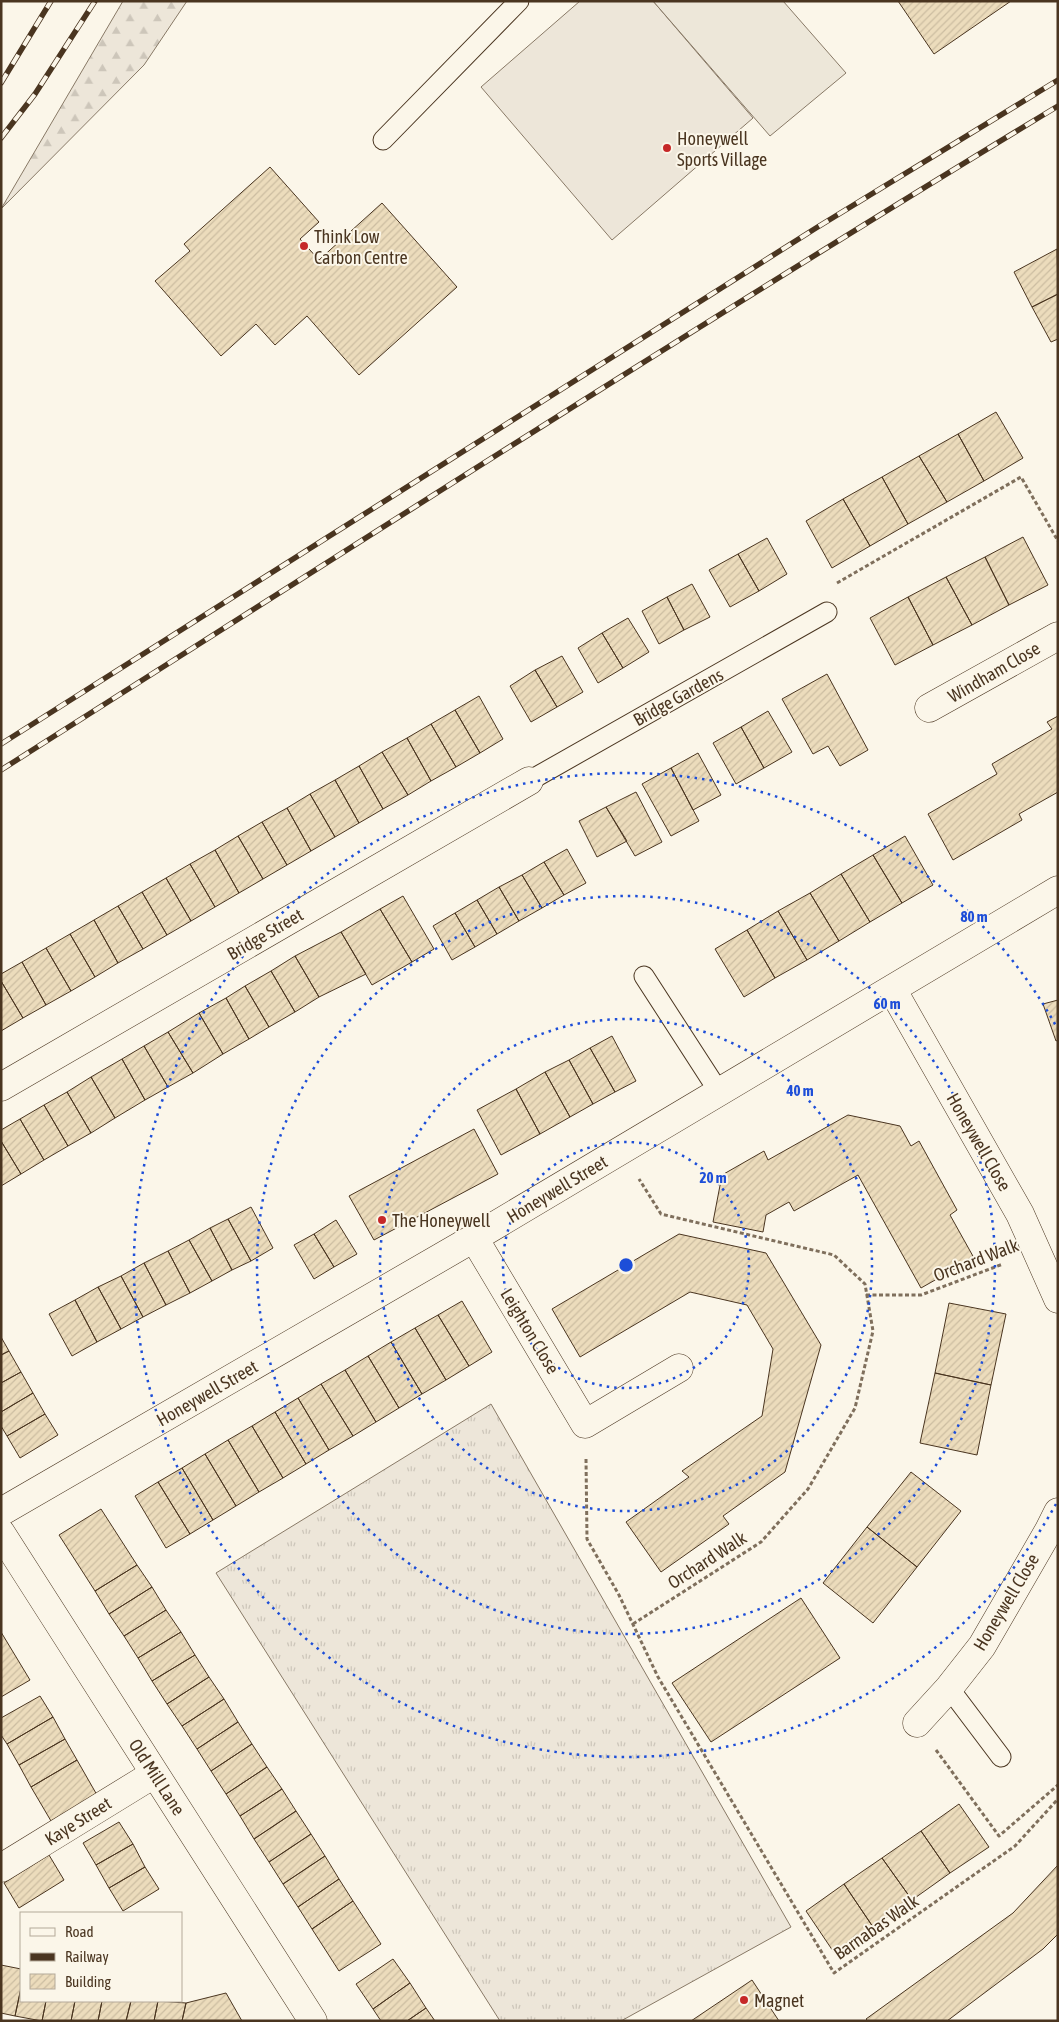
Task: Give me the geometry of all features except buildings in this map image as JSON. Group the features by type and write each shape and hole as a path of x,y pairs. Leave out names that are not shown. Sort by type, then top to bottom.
{"main road":[{"name":"Windham Close","path":"929,708 1058,636"},
{"name":"Bridge Street","path":"1,1087 529,781"},
{"name":"Honeywell Street","path":"1,1512 474,1238 1058,890"},
{"name":"Honeywell Close","path":"892,989 1020,1214 1058,1300"},
{"name":"Leighton Close","path":"474,1238 585,1424"},
{"path":"585,1424 679,1368"},
{"name":"Honeywell Close","path":"917,1723 949,1688 982,1646 1058,1512"},
{"name":"Old Mill Lane","path":"1,1533 312,2021"},
{"name":"Kaye Street","path":"1,1868 154,1774"}],"lane":[{"path":"383,140 518,1"},
{"name":"Bridge Gardens","path":"529,781 827,612"},
{"path":"644,976 719,1092"},
{"path":"949,1688 1001,1757"}],"path":[{"path":"827,612 817,595 1021,477 1058,540"},
{"name":"Orchard Walk","path":"621,1151 661,1214 834,1255 864,1284 873,1331 855,1408 808,1489 761,1542 633,1624"},
{"name":"Orchard Walk","path":"866,1295 921,1295 1036,1252"},
{"path":"585,1424 587,1539 633,1624"},
{"name":"Barnabas Walk","path":"633,1624 658,1677 834,1973 1016,1846 1058,1800"},
{"path":"917,1723 999,1836 1058,1785"}],"green space":[{"path":"123,1 187,1 144,65 1,209"},
{"path":"580,1 653,1 753,118 612,240 481,87"},
{"path":"491,1404 791,1927 621,2021 500,2021 216,1573"}],"shaded area":[{"path":"653,1 783,1 846,73 770,136"}],"railway":[{"path":"1,83 51,1"},
{"path":"1,138 35,94 95,1"},
{"path":"1,744 816,228 1058,80"},
{"path":"1,770 660,352 1058,106"}],"place":[{"name":"Honeywell Sports Village","path":"667,148"},
{"name":"Think Low Carbon Centre","path":"304,246"},
{"name":"The Honeywell","path":"382,1220"},
{"name":"Magnet","path":"744,2000"}]}
